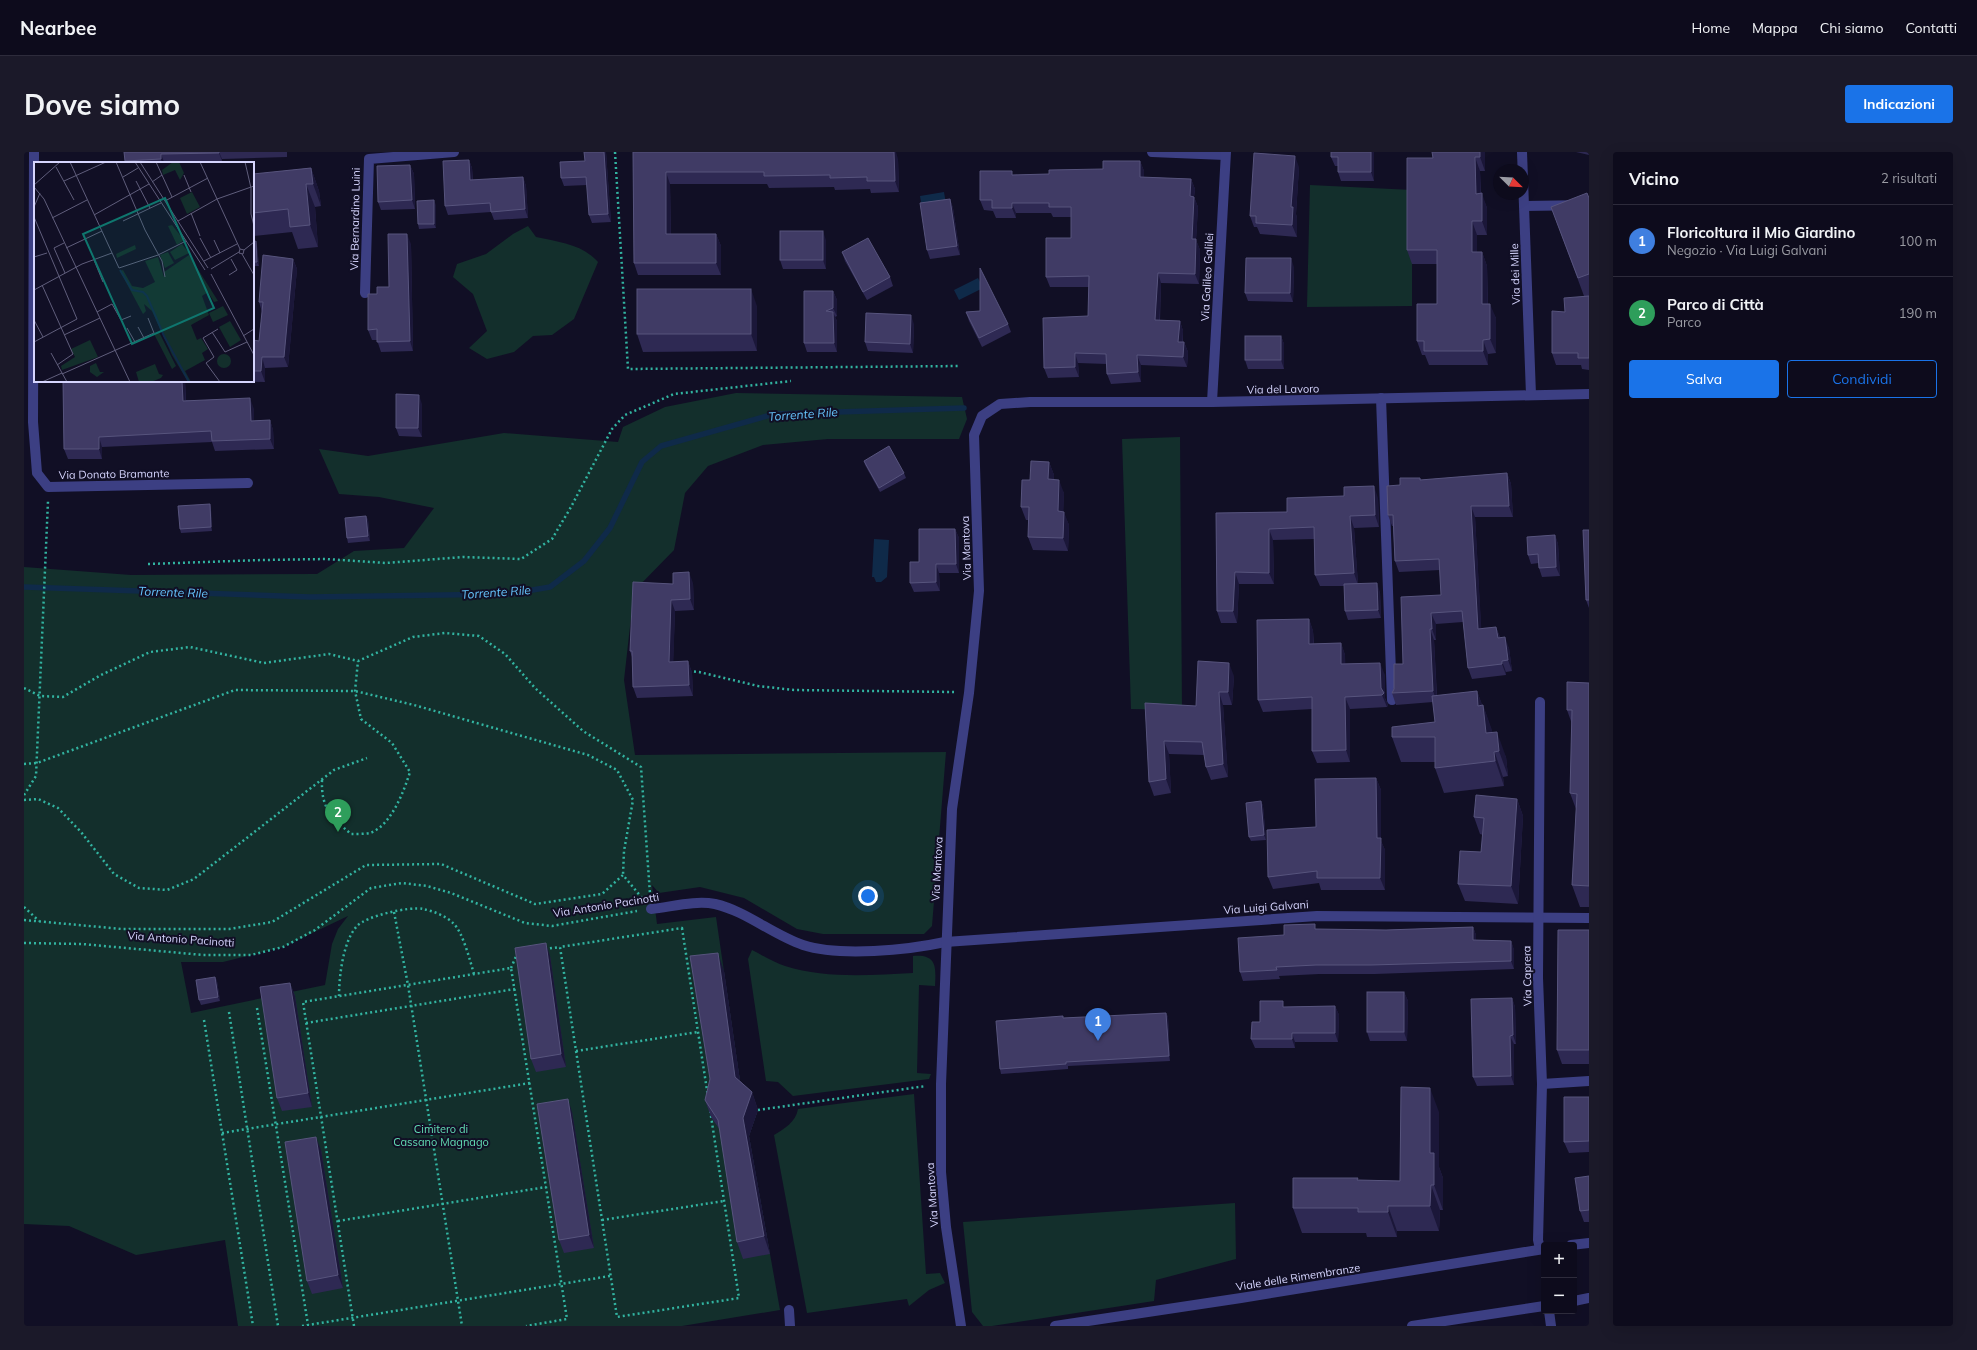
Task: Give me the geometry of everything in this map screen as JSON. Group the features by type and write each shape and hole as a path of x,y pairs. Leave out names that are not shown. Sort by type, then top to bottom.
{"street":[{"name":"Via Donato Bramante","path":"34,152 34,162"},
{"name":"Via Bernardino Luini","path":"365,293 369,159 454,152"},
{"path":"1152,152 1226,153"},
{"name":"Via dei Mille","path":"1522,152 1531,394"},
{"name":"Via Galileo Galilei","path":"1212,402 1226,153"},
{"path":"1525,206 1589,204"},
{"name":"Via Donato Bramante","path":"34,327 33,422 37,473 48,487 248,483"},
{"name":"Via del Lavoro","path":"982,416 1000,404 1030,402 1212,402 1531,394 1589,394"},
{"path":"1381,398 1392,700"},
{"name":"Via Mantova","path":"961,1326 946,1227 941,1172 940,1084 952,809 969,693 979,591 974,435 982,416"},
{"name":"Via Caprera","path":"1540,702 1538,978 1542,1084 1538,1240 1541,1247"},
{"name":"Via Antonio Pacinotti","path":"651,909 696,904 714,904 744,916 803,945 817,948 876,950 921,947 945,942"},
{"name":"Via Luigi Galvani","path":"945,942 1317,916 1589,918"},
{"path":"1542,1084 1589,1081"},
{"path":"1577,1244 1589,1242"},
{"name":"Viale delle Rimembranze","path":"1056,1326 1241,1298 1541,1249"},
{"path":"1577,1300 1589,1298"},
{"path":"1412,1326 1541,1306"},
{"path":"789,1310 790,1326"},
{"path":"1549,1314 1551,1326"}],"path":[{"path":"615,152 628,369 960,366"},
{"path":"148,564 326,559 386,563 463,557 521,559 552,539 571,507 612,429 625,415 674,394 791,381"},
{"path":"24,795 36,776 48,487"},
{"path":"24,688 40,696 63,697 101,675 150,652 190,647 264,663 329,654 358,661 413,637 446,633 479,636 506,654 535,688 583,730 641,767 651,909"},
{"path":"322,780 324,804 334,820 352,834 371,832 386,821 402,798 410,772 392,743 361,720 355,691 358,661"},
{"path":"685,671 699,672 758,686 794,690 969,693"},
{"path":"24,764 37,763 235,690 355,691 414,705 588,755 617,770 633,800 624,851 623,876 651,909"},
{"path":"24,800 38,799 58,808 81,832 114,874 139,888 167,890 194,879 334,770 367,758"},
{"path":"24,920 122,929 229,929 272,922 366,865 442,864 535,904 602,894 623,876"},
{"name":"Via Antonio Pacinotti","path":"24,943 82,944 203,955 251,955 283,947 315,930 372,888 402,883 427,886 451,893 525,923 552,926 651,909"},
{"path":"24,907 40,921"},
{"path":"339,996 342,964 347,943 356,926 373,916 394,912 422,908 438,914 454,924 465,946 474,974"},
{"path":"394,912 408,985 462,1326"},
{"path":"539,950 682,928 738,1298 617,1317 560,947"},
{"path":"518,952 511,968 567,1319 526,1326"},
{"path":"354,1326 303,1002 511,968"},
{"path":"306,1023 515,989"},
{"path":"257,1008 308,1325"},
{"path":"229,1012 278,1326"},
{"path":"204,1020 253,1326"},
{"path":"576,1051 698,1032"},
{"path":"222,1133 530,1083"},
{"path":"758,1110 940,1084"},
{"path":"338,1221 546,1187"},
{"path":"602,1220 724,1201"},
{"path":"302,1326 610,1276"}],"green space":[{"path":"1310,185 1412,190 1412,306 1307,307"},
{"path":"528,226 536,237 562,242 577,247 592,256 598,262 574,319 552,335 533,336 514,352 487,359 469,348 487,331 473,294 453,277 457,264 486,254 513,234"},
{"name":"Cimitero di Cassano Magnago","path":"736,393 962,397 967,419 959,439 828,439 763,445 708,466 685,493 674,550 634,591 624,680 635,755 946,752 932,926 924,934 823,934 797,929 744,898 700,887 659,893 652,885 657,924 716,917 742,1094 758,1110 749,1136 780,1310 682,1326 238,1326 225,1240 136,1255 69,1226 24,1224 24,567 131,575 317,574 354,551 404,548 434,508 379,497 339,494 319,449 368,456 504,433 618,442 623,427 665,407","holes":["348,916 338,929 332,944 325,985 191,1013 181,962 223,962 283,947"]},
{"path":"1180,437 1182,710 1131,709 1122,439"},
{"path":"752,950 785,966 816,973 849,975 913,973 913,956 927,957 931,960 935,968 935,986 919,985 917,1073 931,1074 929,1079 793,1096 778,1082 766,1081 748,959"},
{"path":"914,1094 926,1274 940,1273 945,1283 929,1290 909,1306 907,1299 807,1313 774,1135 785,1128 795,1118 798,1109"},
{"path":"1235,1203 1236,1259 1156,1280 1154,1301 992,1326 983,1326 972,1312 963,1222"}],"water":[{"path":"944,192 946,204 922,208 920,196"},
{"path":"978,278 983,288 959,300 954,290"},
{"path":"874,539 889,540 887,577 881,582 876,582 874,577 872,577"}],"building":[{"path":"124,152 219,153 161,154 161,159 125,161"},
{"path":"584,152 604,152 608,214 589,215 586,177 561,178 560,162 585,161"},
{"path":"633,152 894,152 895,181 867,181 867,177 830,178 830,175 764,176 764,172 666,172 666,234 716,234 716,263 634,263"},
{"path":"1331,152 1371,152 1371,172 1338,172 1338,157 1331,157"},
{"path":"1432,152 1480,152 1480,157 1475,157 1476,194 1482,193 1482,221 1472,221 1472,252 1482,252 1482,304 1490,304 1490,339 1483,340 1483,351 1424,351 1424,341 1417,341 1417,304 1437,304 1437,250 1407,250 1407,158 1433,158"},
{"path":"1254,153 1295,156 1291,207 1293,207 1292,225 1256,223 1256,216 1250,216"},
{"path":"469,160 470,180 523,177 525,209 491,212 490,203 445,206 443,161"},
{"path":"1103,161 1140,161 1140,177 1191,179 1190,196 1194,197 1192,239 1196,239 1195,274 1158,273 1155,320 1180,321 1178,342 1184,342 1183,357 1137,355 1138,372 1107,374 1106,354 1075,353 1075,367 1044,368 1043,318 1088,316 1089,276 1046,277 1046,238 1071,238 1071,207 1049,207 1049,203 1012,203 1012,208 992,208 992,200 980,200 980,171 1012,171 1012,175 1049,174 1049,170 1103,169"},
{"path":"410,165 412,200 378,202 377,166"},
{"path":"311,168 313,184 306,184 310,225 290,227 288,209 254,213 254,174"},
{"path":"1587,193 1589,198 1589,274 1578,278 1551,207"},
{"path":"950,199 957,246 927,250 920,203"},
{"path":"434,200 434,224 418,224 417,201"},
{"path":"780,231 823,231 823,260 780,260"},
{"path":"388,234 407,234 410,341 377,342 377,329 368,330 368,294 377,294 377,287 389,287"},
{"path":"868,238 890,277 863,292 842,252"},
{"path":"256,241 257,262 254,262 254,242"},
{"path":"263,255 293,259 284,357 262,357 261,371 254,371 254,340 259,341 263,302 259,302"},
{"path":"1246,258 1291,258 1290,293 1245,293"},
{"path":"980,268 1008,324 979,338 966,312 980,311"},
{"path":"637,289 751,289 751,334 637,334"},
{"path":"804,291 833,291 833,308 826,311 833,312 834,343 804,343"},
{"path":"1589,296 1589,358 1578,358 1578,353 1552,353 1552,311 1565,312 1564,298"},
{"path":"866,313 911,315 910,344 865,342"},
{"path":"1245,336 1281,336 1281,360 1245,360"},
{"path":"63,382 182,382 183,401 250,398 251,421 270,420 270,439 212,441 211,431 99,437 99,449 64,449"},
{"path":"396,394 419,395 418,428 396,428"},
{"path":"889,446 904,473 879,488 864,461"},
{"path":"1031,461 1049,462 1048,479 1059,480 1058,511 1064,512 1063,538 1028,537 1029,507 1021,507 1022,480 1030,480"},
{"path":"1507,473 1509,506 1471,506 1478,629 1496,627 1498,638 1505,637 1508,660 1502,661 1502,664 1468,668 1462,611 1431,613 1432,629 1430,629 1433,691 1392,693 1394,689 1394,664 1403,664 1401,597 1441,595 1439,559 1395,561 1393,515 1388,515 1387,486 1400,485 1400,478 1420,478 1420,480"},
{"path":"1374,486 1375,515 1350,516 1354,573 1315,575 1314,527 1269,529 1269,573 1235,572 1233,611 1217,611 1216,513 1287,512 1287,498 1344,496 1344,487"},
{"path":"210,504 211,527 180,529 178,506"},
{"path":"366,516 368,536 347,538 345,518"},
{"path":"919,529 955,529 956,564 936,564 936,582 910,583 910,562 919,562"},
{"path":"1583,530 1589,530 1589,600 1586,600"},
{"path":"1555,535 1556,567 1539,568 1538,554 1528,555 1527,537"},
{"path":"689,572 690,599 671,600 669,662 688,661 689,685 633,687 632,651 630,651 633,582 673,584 673,573"},
{"path":"1377,583 1378,610 1345,611 1344,584"},
{"path":"1309,619 1309,644 1341,643 1341,664 1380,663 1381,688 1384,693 1382,695 1345,697 1346,750 1312,751 1312,697 1258,700 1257,620"},
{"path":"1198,661 1229,663 1228,692 1219,692 1223,764 1206,767 1202,742 1164,741 1166,779 1149,782 1145,703 1196,706"},
{"path":"1567,682 1589,683 1589,886 1572,885 1577,794 1570,793 1572,710 1567,710"},
{"path":"1477,691 1478,706 1483,705 1486,733 1497,732 1499,751 1494,752 1495,761 1435,768 1435,737 1392,737 1392,727 1435,722 1432,696"},
{"path":"1376,778 1377,838 1381,838 1380,878 1317,878 1317,871 1268,877 1267,830 1316,827 1315,779"},
{"path":"1476,795 1517,799 1511,886 1458,884 1460,851 1481,852 1484,818 1474,817"},
{"path":"1261,801 1264,835 1249,837 1246,803"},
{"path":"1315,924 1315,929 1386,930 1473,927 1473,940 1511,941 1511,961 1316,965 1276,967 1277,970 1240,972 1238,938 1284,935 1284,925"},
{"path":"1558,930 1589,930 1589,1050 1557,1050"},
{"path":"546,943 561,1054 531,1059 515,948"},
{"path":"718,953 735,1077 752,1092 743,1118 764,1236 737,1242 718,1120 705,1100 710,1079 690,956"},
{"path":"215,977 218,997 199,1000 196,980"},
{"path":"290,983 308,1093 277,1098 260,987"},
{"path":"1367,992 1404,992 1404,1032 1367,1032"},
{"path":"1512,998 1513,1035 1510,1036 1511,1076 1473,1077 1471,999"},
{"path":"1260,1001 1283,1001 1283,1007 1335,1006 1335,1033 1292,1033 1292,1039 1251,1039 1252,1022 1260,1022"},
{"path":"1166,1013 1169,1056 1066,1062 1066,1064 1000,1069 996,1021 1063,1016 1063,1018"},
{"path":"1401,1087 1430,1088 1430,1153 1434,1153 1434,1185 1431,1185 1430,1206 1388,1206 1388,1212 1358,1212 1358,1208 1293,1208 1293,1178 1358,1178 1357,1180 1400,1181"},
{"path":"1564,1097 1589,1097 1589,1141 1564,1142"},
{"path":"568,1099 589,1235 559,1240 537,1104"},
{"path":"316,1137 338,1275 307,1281 285,1142"},
{"path":"1589,1176 1589,1210 1580,1211 1575,1178"}],"waterway":[{"name":"Torrente Rile","path":"24,587 310,597 509,594 550,587 584,561 610,528 642,462 661,446 774,414 964,408"}],"place":[{"name":"Parco di Città","path":"338,832"},
{"name":"Floricoltura il Mio Giardino","path":"1098,1041"}]}
